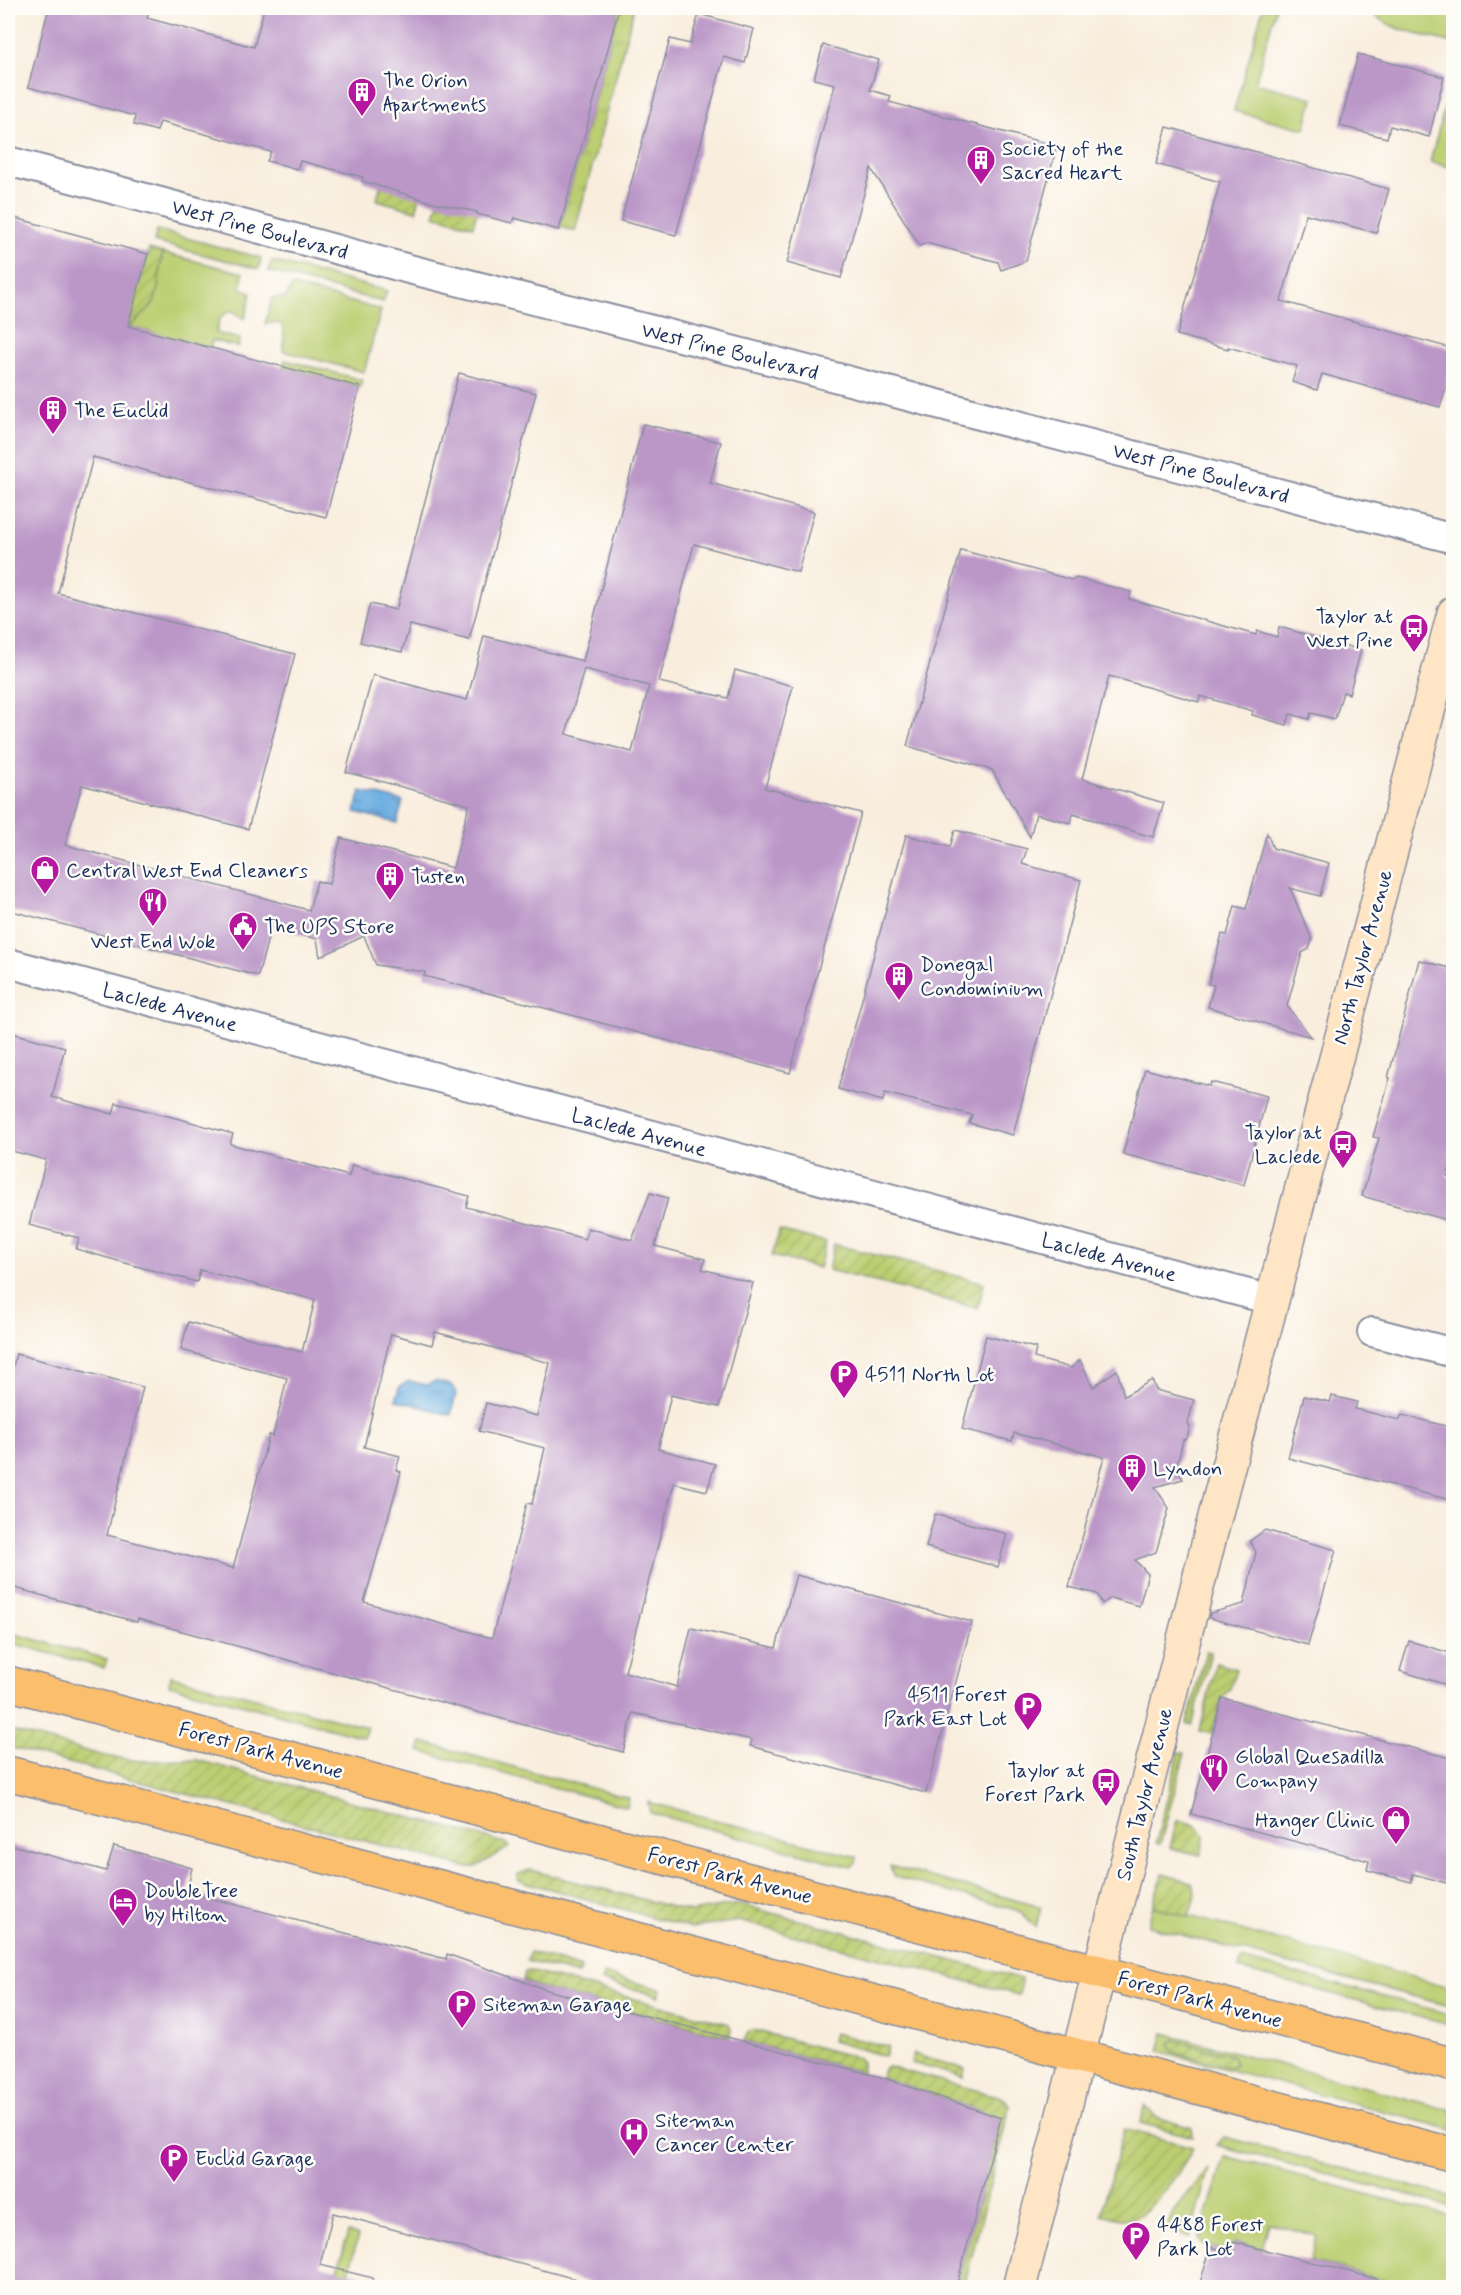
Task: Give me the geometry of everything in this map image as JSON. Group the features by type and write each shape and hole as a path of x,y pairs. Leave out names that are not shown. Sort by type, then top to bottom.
{"main road":[{"name":"Forest Park Avenue","path":"8,1683 1454,2065"},
{"path":"8,1773 1454,2155"}],"street":[{"name":"West Pine Boulevard","path":"8,161 409,269 708,344 1454,539"},
{"name":"North Taylor Avenue","path":"1271,1300 1454,613"},
{"name":"Laclede Avenue","path":"8,963 1271,1300"},
{"name":"South Taylor Avenue","path":"1019,2288 1271,1300"},
{"path":"1372,1332 1454,1353"}],"green space":[{"path":"619,8 634,8 575,231 560,227"},
{"path":"1263,8 1276,8 1255,83 1313,98 1305,129 1234,111"},
{"path":"1370,8 1453,8 1453,43 1388,24 1370,11"},
{"path":"1453,76 1454,168 1430,162"},
{"path":"381,183 421,193 416,211 377,200"},
{"path":"438,203 478,208 473,226 434,215"},
{"path":"157,230 261,258 259,269 154,242"},
{"path":"149,249 163,253 158,290 152,305 130,327 128,326"},
{"path":"163,253 243,273 241,288 251,293 245,319 229,311 220,318 216,333 240,339 238,347 212,340 210,348 130,327 150,305"},
{"path":"272,261 387,291 383,302 268,271"},
{"path":"293,286 381,310 364,372 283,351 282,325 265,324 272,298 285,298"},
{"path":"285,360 362,380 360,387 283,367"},
{"path":"779,1230 826,1242 819,1268 772,1256"},
{"path":"834,1244 984,1283 978,1308 828,1270"},
{"path":"8,1632 107,1659 104,1668 8,1642"},
{"path":"1206,1651 1211,1652 1192,1726 1187,1724"},
{"path":"1216,1663 1236,1669 1230,1689 1222,1698 1212,1734 1200,1731"},
{"path":"171,1676 367,1727 364,1737 169,1685"},
{"path":"8,1730 105,1756 139,1761 197,1760 505,1843 509,1847 476,1867 464,1867 8,1747"},
{"path":"422,1742 629,1798 627,1807 419,1751"},
{"path":"1179,1752 1185,1753 1160,1844 1156,1843"},
{"path":"648,1802 857,1857 856,1863 851,1867 650,1813"},
{"path":"1177,1820 1193,1824 1205,1835 1201,1855 1170,1848"},
{"path":"890,1866 1041,1907 1036,1927 1016,1910 894,1877"},
{"path":"530,1870 691,1912 738,1904 1022,1979 1019,1995 739,1921 691,1928 517,1880 518,1874"},
{"path":"1162,1874 1191,1882 1195,1895 1189,1917 1153,1906"},
{"path":"1153,1906 1453,1988 1453,2007 1148,1926"},
{"path":"530,1952 581,1968 579,1975 527,1961"},
{"path":"1241,1959 1453,2015 1453,2026 1239,1969"},
{"path":"529,1971 729,2024 730,2037 550,1991 523,1981 525,1972"},
{"path":"604,1974 661,1989 659,1996 602,1981"},
{"path":"754,2030 858,2058 862,2062 862,2072 744,2041 749,2031"},
{"path":"834,2033 888,2047 885,2056 832,2041"},
{"path":"1164,2033 1453,2111 1453,2130 1159,2051"},
{"path":"1174,2040 1231,2055 1234,2065 1229,2067 1173,2052 1170,2043"},
{"path":"913,2054 965,2069 963,2077 911,2063"},
{"path":"889,2067 998,2096 1005,2099 1010,2106 964,2287 956,2287 1001,2118 881,2077 885,2068"},
{"path":"1144,2106 1156,2117 1192,2128 1193,2137 1141,2123"},
{"path":"1124,2129 1193,2147 1176,2176 1149,2208 1133,2218 1125,2219 1101,2214"},
{"path":"1224,2137 1453,2197 1453,2207 1217,2145"},
{"path":"1225,2156 1453,2217 1453,2287 1409,2287 1310,2261 1317,2236 1269,2223 1262,2249 1235,2242 1231,2253 1202,2244 1199,2239"},
{"path":"1209,2168 1190,2237 1169,2231 1167,2227 1173,2212"},
{"path":"348,2232 358,2236 345,2287 333,2288"}],"water":[{"path":"361,791 403,801 397,823 355,812"},
{"path":"409,1381 426,1385 435,1381 452,1385 456,1394 451,1415 396,1400 399,1387"}],"building":[{"name":"The Orion Apartments","path":"49,8 150,8 147,18 254,47 264,8 619,8 559,230 514,218 512,223 428,201 362,181 363,177 300,161 297,169 267,161 271,152 160,122 157,131 134,125 135,116 28,87"},
{"path":"699,14 754,29 745,63 724,57 676,235 621,221 670,39 690,44"},
{"path":"823,45 879,60 870,90 891,96 889,102 1057,146 1026,261 1001,270 998,262 926,243 920,246 871,168 841,278 787,263 835,84 814,79"},
{"path":"1358,54 1444,77 1429,137 1390,126 1387,138 1340,126"},
{"path":"1167,127 1389,189 1376,233 1306,214 1281,301 1454,349 1454,361 1440,407 1322,374 1317,390 1292,382 1297,366 1177,335 1220,182 1156,164"},
{"path":"8,216 148,254 128,326 360,387 326,517 93,457 58,593 295,654 248,829 82,785 65,845 309,910 317,881 329,884 341,838 453,868 469,805 346,772 373,675 467,700 484,636 583,661 643,424 721,442 710,483 814,512 798,572 694,544 659,682 728,698 735,670 793,686 765,788 861,813 790,1073 424,976 425,972 376,965 364,936 320,957 317,939 271,927 258,976 8,910","holes":["584,669 649,686 632,752 566,734"]},
{"path":"459,373 536,393 469,640 410,625 402,652 360,642 370,604 396,610"},
{"path":"961,550 1072,580 1077,578 1131,592 1129,599 1256,635 1257,631 1277,637 1279,627 1361,650 1349,694 1343,692 1335,719 1311,713 1309,719 1290,714 1287,725 1252,715 1253,711 1200,696 1199,702 1109,676 1082,779 1164,803 1153,837 1073,814 1071,823 1036,814 1030,837 992,770 907,746"},
{"name":"Donegal Condominium","path":"955,830 1027,849 1022,864 1081,880 1013,1135 969,1123 972,1115 885,1093 883,1101 838,1089 906,835 950,847"},
{"path":"1267,833 1273,848 1329,863 1320,896 1290,888 1312,940 1309,949 1302,953 1287,1006 1311,1037 1208,1007 1214,985 1208,984 1222,934 1227,935 1235,906 1246,909"},
{"path":"1419,960 1454,969 1454,1154 1447,1176 1454,1178 1454,1222 1362,1196 1379,1138 1373,1137"},
{"path":"8,1032 65,1047 52,1097 113,1114 116,1103 184,1120 233,1134 230,1144 349,1176 352,1165 469,1196 466,1207 585,1239 588,1228 632,1240 650,1193 668,1198 655,1246 705,1259 702,1269 753,1283 719,1407 671,1395 658,1449 715,1464 707,1491 674,1483 625,1672 677,1687 691,1628 776,1648 796,1575 972,1622 926,1793 750,1746 752,1740 633,1713 623,1752 138,1619 137,1622 8,1586 8,1366 13,1367 16,1354 143,1387 107,1535 233,1568 269,1435 273,1436 287,1378 181,1350 188,1322 302,1352 315,1300 200,1270 197,1282 76,1249 79,1238 29,1225 46,1160 8,1150","holes":["435,1332 550,1363 537,1416 486,1403 479,1431 545,1448 532,1504 527,1503 492,1638 364,1602 401,1472 396,1470 400,1456 364,1447 391,1334 432,1345"]},
{"path":"1145,1069 1210,1086 1211,1082 1267,1096 1244,1185 1123,1154"},
{"name":"Lyndon","path":"986,1336 1036,1348 1034,1358 1071,1368 1080,1360 1093,1387 1117,1370 1124,1396 1152,1380 1156,1390 1194,1400 1188,1423 1190,1427 1187,1438 1183,1440 1176,1469 1183,1479 1155,1487 1169,1508 1156,1552 1135,1560 1148,1574 1139,1606 1111,1598 1102,1604 1097,1594 1069,1587 1104,1457 1014,1433 1012,1441 962,1429"},
{"path":"1304,1396 1330,1402 1332,1396 1357,1402 1355,1409 1399,1420 1402,1415 1454,1428 1454,1501 1288,1458"},
{"path":"935,1514 1007,1534 998,1567 926,1547"},
{"path":"1265,1530 1336,1550 1308,1645 1209,1618 1210,1613 1244,1604 1256,1552 1250,1541"},
{"path":"1409,1641 1454,1654 1454,1687 1400,1671"},
{"path":"1222,1698 1454,1759 1454,1885 1413,1874 1411,1882 1367,1870 1369,1861 1191,1814"},
{"path":"8,1844 106,1871 114,1846 192,1868 187,1892 446,1959 447,1954 550,1991 881,2077 1001,2118 956,2288 609,2288 333,2213 320,2265 373,2278 371,2288 8,2288"},
{"path":"1234,2242 1377,2279 1376,2288 1216,2288 1200,2283 1211,2247 1231,2253"}],"place":[{"name":"The Orion Apartments","path":"362,118"},
{"name":"Society of the Sacred Heart","path":"981,186"},
{"name":"The Euclid","path":"53,436"},
{"name":"Taylor at West Pine","path":"1414,654"},
{"name":"Central West End Cleaners","path":"45,896"},
{"name":"Tusten","path":"390,902"},
{"name":"West End Wok","path":"153,928"},
{"name":"The UPS Store","path":"243,952"},
{"name":"Donegal Condominium","path":"899,1002"},
{"name":"Taylor at Laclede","path":"1343,1170"},
{"name":"4511 North Lot","path":"844,1400"},
{"name":"Lyndon","path":"1132,1494"},
{"name":"4511 Forest Park East Lot","path":"1028,1732"},
{"name":"Global Quesadilla Company","path":"1214,1794"},
{"name":"Taylor at Forest Park","path":"1106,1808"},
{"name":"Hanger Clinic","path":"1396,1846"},
{"name":"DoubleTree by Hilton","path":"123,1928"},
{"name":"Siteman Garage","path":"462,2030"},
{"name":"Siteman Cancer Center","path":"634,2158"},
{"name":"Euclid Garage","path":"174,2184"},
{"name":"4488 Forest Park Lot","path":"1136,2262"}]}
